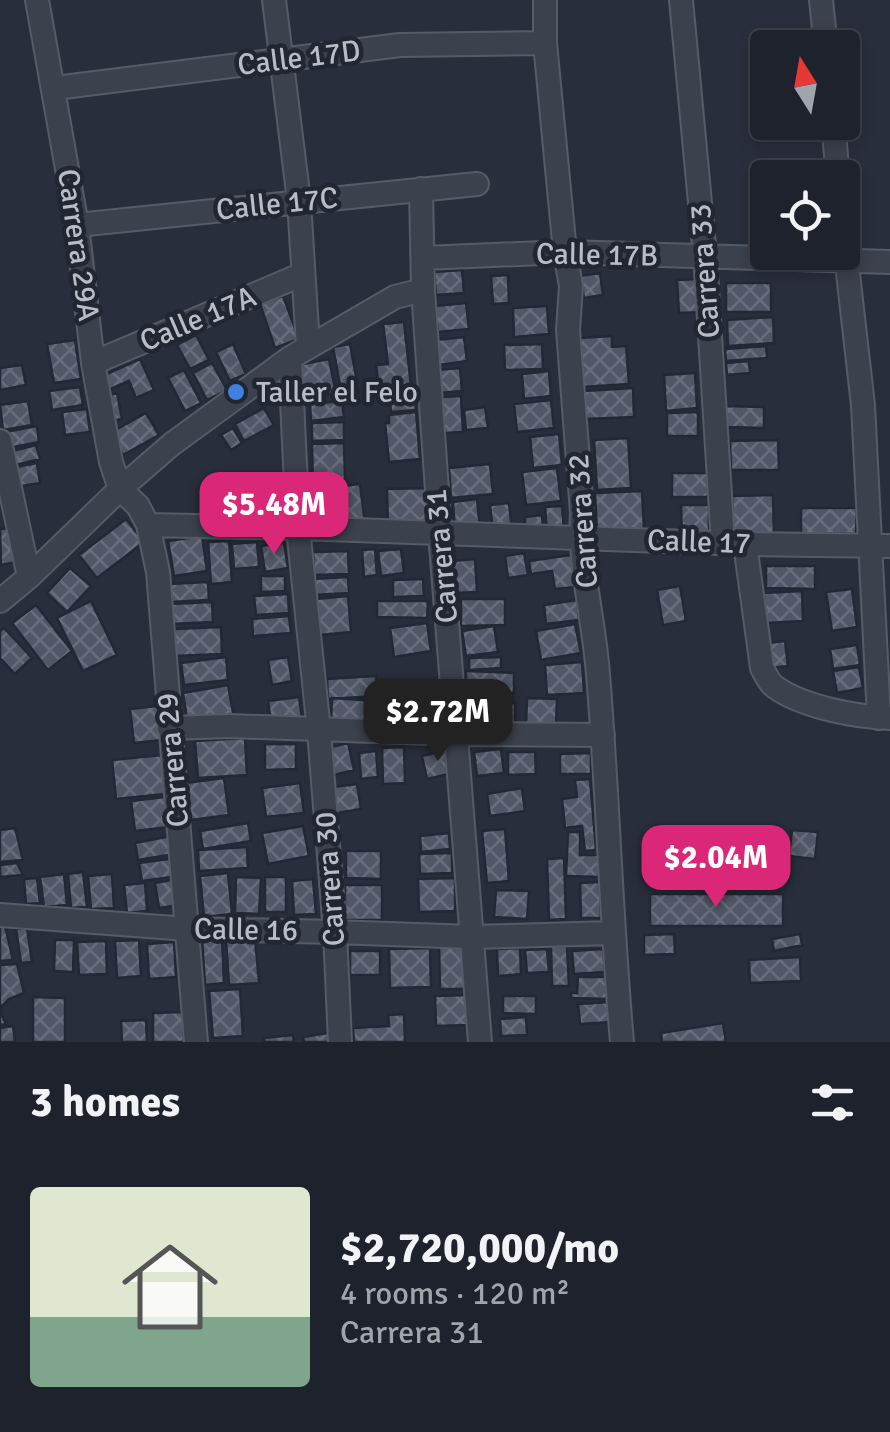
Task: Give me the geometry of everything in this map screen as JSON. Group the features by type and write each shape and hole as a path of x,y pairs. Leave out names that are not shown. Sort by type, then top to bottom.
{"street":[{"name":"Carrera 29A","path":"37,0 78,225 93,364 111,462 120,488"},
{"name":"Carrera 30","path":"274,0 299,202 303,274 298,528 319,730 340,1042"},
{"name":"Carrera 32","path":"544,0 570,286 568,330 582,513 580,539 598,668 622,1042"},
{"name":"Carrera 33","path":"682,0 734,544 762,668 771,685 796,698 826,709 884,718"},
{"path":"822,0 824,30"},
{"name":"Calle 17D","path":"54,88 400,45 545,43"},
{"name":"Calle 17C","path":"78,225 477,184"},
{"name":"Carrera 31","path":"421,189 423,290 480,1042"},
{"name":"Calle 17B","path":"424,258 565,252 750,258"},
{"name":"Calle 17B","path":"860,261 890,262"},
{"path":"847,270 880,546 884,718"},
{"name":"Calle 17A","path":"93,364 303,274"},
{"path":"0,601 172,444 299,352 396,297 423,290"},
{"path":"0,441 29,577"},
{"name":"Carrera 29","path":"120,488 138,506 148,525 158,572 196,1042"},
{"name":"Calle 17","path":"148,525 880,546"},
{"path":"169,728 230,726 603,736"},
{"name":"Calle 16","path":"0,915 188,929 472,937 612,933"}],"building":[{"path":"462,270 464,293 436,295 434,272"},
{"path":"600,273 603,295 584,298 580,276"},
{"path":"508,275 509,303 493,304 491,276"},
{"path":"699,279 700,312 679,313 677,280"},
{"path":"726,283 771,283 771,312 726,312"},
{"path":"283,296 299,339 275,348 260,304"},
{"path":"466,303 469,329 438,332 435,306"},
{"path":"547,306 549,334 514,337 513,308"},
{"path":"773,317 774,343 728,346 727,320"},
{"path":"404,322 411,386 379,390 376,365 388,364 383,324"},
{"path":"196,335 209,360 190,369 177,345"},
{"path":"612,336 612,347 626,346 629,384 582,387 579,338"},
{"path":"464,337 467,361 439,365 436,340"},
{"path":"75,340 81,379 54,383 47,344"},
{"path":"233,344 246,374 230,381 216,352"},
{"path":"350,344 359,393 342,396 333,347"},
{"path":"542,344 543,369 505,370 504,345"},
{"path":"766,346 767,358 726,361 725,349"},
{"path":"140,359 154,390 136,398 129,381 106,391 100,377"},
{"path":"329,359 336,393 304,399 298,365"},
{"path":"749,361 750,373 727,375 726,363"},
{"path":"212,363 227,390 207,400 193,373"},
{"path":"22,365 26,385 0,390 0,368"},
{"path":"460,368 462,391 439,393 437,370"},
{"path":"184,370 201,403 185,411 168,378"},
{"path":"549,371 551,396 524,399 522,374"},
{"path":"695,373 697,408 666,411 664,375"},
{"path":"80,387 83,405 52,410 49,391"},
{"path":"633,388 634,417 586,419 584,391"},
{"path":"414,391 416,410 391,412 389,394"},
{"path":"117,393 122,419 110,421 105,396"},
{"path":"461,396 463,432 443,433 441,397"},
{"path":"551,400 554,428 517,432 514,404"},
{"path":"28,401 32,425 3,430 0,405"},
{"path":"342,401 344,417 311,421 310,404"},
{"path":"725,406 764,407 764,428 727,427"},
{"path":"485,407 488,428 466,430 464,410"},
{"path":"264,408 274,425 244,441 235,424"},
{"path":"87,409 90,432 65,435 62,412"},
{"path":"416,412 420,459 389,462 385,423 389,423 389,415"},
{"path":"698,412 698,436 667,436 667,413"},
{"path":"146,413 159,435 123,455 110,433"},
{"path":"344,422 344,440 312,441 312,423"},
{"path":"37,426 39,442 3,449 0,433"},
{"path":"233,428 242,443 231,450 221,435"},
{"path":"559,434 562,465 533,468 530,437"},
{"path":"628,438 631,488 597,490 594,440"},
{"path":"778,440 779,470 731,470 730,441"},
{"path":"344,443 345,480 339,480 340,488 313,489 312,444"},
{"path":"36,445 40,459 8,467 5,453"},
{"path":"37,463 40,483 10,488 6,469"},
{"path":"490,464 493,494 451,498 449,468"},
{"path":"557,468 561,501 526,505 522,472"},
{"path":"672,473 708,473 708,497 672,497"},
{"path":"360,484 365,524 347,526 342,486"},
{"path":"428,488 429,527 388,528 387,489"},
{"path":"242,491 246,516 228,519 224,494"},
{"path":"642,491 644,530 597,532 595,493"},
{"path":"341,492 345,524 321,527 318,495"},
{"path":"773,495 774,536 733,537 732,496"},
{"path":"477,499 480,529 455,531 453,502"},
{"path":"275,500 276,521 255,521 254,501"},
{"path":"509,503 512,530 493,532 490,505"},
{"path":"681,505 709,505 709,536 682,537"},
{"path":"562,506 564,530 547,532 545,507"},
{"path":"801,508 857,508 856,534 801,533"},
{"path":"542,515 543,530 525,531 525,517"},
{"path":"126,519 144,542 97,578 79,555"},
{"path":"10,528 16,562 1,565 0,529"},
{"path":"202,536 207,571 174,576 168,541"},
{"path":"229,541 232,582 211,584 208,542"},
{"path":"257,542 259,567 234,569 232,544"},
{"path":"284,543 288,568 265,572 261,546"},
{"path":"375,549 377,575 364,577 362,550"},
{"path":"401,549 404,573 381,576 378,551"},
{"path":"348,551 349,574 314,575 313,552"},
{"path":"524,553 528,575 508,578 505,556"},
{"path":"571,555 576,587 555,589 552,571 531,574 529,561"},
{"path":"475,559 477,592 455,593 453,561"},
{"path":"766,566 815,566 815,589 766,588"},
{"path":"70,568 91,586 67,612 47,593"},
{"path":"261,576 285,576 285,591 261,592"},
{"path":"348,577 349,593 314,595 313,579"},
{"path":"423,579 424,596 393,597 393,580"},
{"path":"208,582 209,600 170,602 169,584"},
{"path":"680,586 686,621 663,625 657,590"},
{"path":"852,589 857,627 832,631 826,592"},
{"path":"802,591 803,621 766,623 764,593"},
{"path":"288,594 289,613 256,615 254,596"},
{"path":"348,596 351,632 320,635 316,599"},
{"path":"461,599 505,599 505,625 461,626"},
{"path":"577,600 579,620 546,624 544,605"},
{"path":"91,601 117,655 83,671 57,618"},
{"path":"377,601 428,601 427,618 377,617"},
{"path":"212,602 213,622 170,624 170,604"},
{"path":"36,605 72,651 48,670 12,623"},
{"path":"289,616 291,633 253,636 252,619"},
{"path":"427,623 431,651 394,657 390,628"},
{"path":"575,624 581,653 541,660 536,631"},
{"path":"494,626 498,652 466,656 462,631"},
{"path":"221,627 222,654 175,656 174,629"},
{"path":"4,628 32,658 15,674 0,658 0,631"},
{"path":"785,641 788,666 770,668 768,643"},
{"path":"857,645 860,665 833,669 830,649"},
{"path":"226,657 228,680 184,685 181,663"},
{"path":"288,657 292,681 272,685 268,660"},
{"path":"501,657 501,668 469,670 469,658"},
{"path":"582,662 584,693 547,695 545,665"},
{"path":"859,667 863,688 837,693 833,671"},
{"path":"466,671 514,673 514,693 466,691"},
{"path":"376,676 377,696 328,699 327,679"},
{"path":"384,681 408,681 408,722 384,722"},
{"path":"228,685 234,718 188,725 183,693"},
{"path":"438,686 443,721 420,724 415,689"},
{"path":"299,697 302,718 271,723 268,701"},
{"path":"332,698 376,701 375,725 331,723"},
{"path":"527,698 557,699 556,726 526,725"},
{"path":"469,703 515,703 515,729 469,729"},
{"path":"157,706 162,740 134,743 130,709"},
{"path":"245,738 247,775 198,778 195,741"},
{"path":"348,743 354,770 334,775 327,748"},
{"path":"265,744 296,744 296,769 265,770"},
{"path":"404,747 405,783 383,784 382,748"},
{"path":"501,749 504,773 477,776 474,752"},
{"path":"448,750 453,773 427,779 422,756"},
{"path":"376,751 378,777 361,779 359,753"},
{"path":"508,752 535,752 536,774 508,775"},
{"path":"591,753 591,774 560,774 560,754"},
{"path":"162,755 165,794 116,799 112,760"},
{"path":"224,778 229,815 191,820 186,783"},
{"path":"590,779 596,850 585,851 582,826 565,828 562,799 577,797 575,780"},
{"path":"300,783 304,813 266,817 262,788"},
{"path":"357,784 361,809 337,813 333,787"},
{"path":"522,788 525,811 490,816 487,794"},
{"path":"165,797 169,827 135,831 131,801"},
{"path":"248,823 251,841 203,849 200,831"},
{"path":"303,826 309,856 268,864 262,833"},
{"path":"657,826 721,828 720,853 657,851"},
{"path":"15,828 23,860 0,862 0,830"},
{"path":"505,829 509,881 487,883 482,831"},
{"path":"792,830 818,832 815,859 789,856"},
{"path":"568,832 580,832 580,855 600,855 599,877 566,876"},
{"path":"449,833 450,849 421,852 420,836"},
{"path":"171,836 174,854 138,860 135,843"},
{"path":"247,847 248,868 199,871 198,850"},
{"path":"346,851 381,851 381,879 346,878"},
{"path":"452,853 452,873 420,874 419,854"},
{"path":"176,858 179,876 142,881 139,863"},
{"path":"564,858 566,919 549,920 547,859"},
{"path":"670,858 670,883 648,884 648,859"},
{"path":"17,863 23,875 0,877 0,865"},
{"path":"83,872 87,907 71,908 68,874"},
{"path":"228,873 232,914 204,917 200,876"},
{"path":"64,874 67,905 44,907 40,877"},
{"path":"112,874 114,908 91,909 88,876"},
{"path":"236,877 261,878 259,914 235,913"},
{"path":"265,877 286,877 286,912 265,912"},
{"path":"37,878 40,903 26,904 24,879"},
{"path":"455,878 455,911 419,912 418,879"},
{"path":"176,879 180,905 159,908 155,883"},
{"path":"313,879 316,914 294,915 292,881"},
{"path":"600,882 601,918 581,918 580,883"},
{"path":"145,883 147,911 127,913 124,885"},
{"path":"345,885 382,885 382,920 345,920"},
{"path":"496,890 529,891 527,919 494,917"},
{"path":"650,894 783,894 783,926 650,926"},
{"path":"5,926 13,960 0,961 0,927"},
{"path":"27,928 32,962 21,963 16,929"},
{"path":"674,934 675,954 644,955 644,935"},
{"path":"800,934 802,945 774,951 772,939"},
{"path":"222,938 224,983 205,985 202,939"},
{"path":"255,938 259,983 229,985 226,940"},
{"path":"55,940 74,940 73,972 54,971"},
{"path":"139,940 141,976 117,978 115,941"},
{"path":"106,941 107,974 79,975 77,942"},
{"path":"174,942 176,977 149,979 147,944"},
{"path":"439,943 466,943 466,989 440,989"},
{"path":"551,946 567,946 569,986 552,986"},
{"path":"430,948 431,987 390,988 389,949"},
{"path":"520,948 521,974 498,976 497,949"},
{"path":"547,949 549,972 527,973 525,950"},
{"path":"603,949 605,972 574,974 572,951"},
{"path":"350,951 380,951 380,975 350,975"},
{"path":"800,957 801,981 750,983 749,960"},
{"path":"17,964 24,993 1,1007 6,1024 0,1025 0,965"},
{"path":"578,977 610,977 610,999 571,998 571,993 577,993"},
{"path":"240,989 243,1036 213,1038 209,991"},
{"path":"468,995 469,1025 436,1026 435,996"},
{"path":"503,996 536,996 536,1014 503,1013"},
{"path":"33,997 65,998 65,1042 33,1042"},
{"path":"611,1002 612,1022 580,1024 578,1004"},
{"path":"183,1012 184,1042 153,1042 153,1013"},
{"path":"404,1014 405,1042 354,1042 353,1028 389,1026 388,1015"},
{"path":"526,1017 527,1035 501,1036 500,1019"},
{"path":"146,1020 147,1042 122,1042 121,1021"},
{"path":"723,1023 726,1042 662,1042 661,1033"},
{"path":"13,1026 15,1042 0,1042 0,1028"},
{"path":"328,1033 330,1042 304,1042 303,1037"},
{"path":"293,1035 294,1042 264,1042 264,1038"}],"place":[{"name":"Taller el Felo","path":"236,392"}]}
